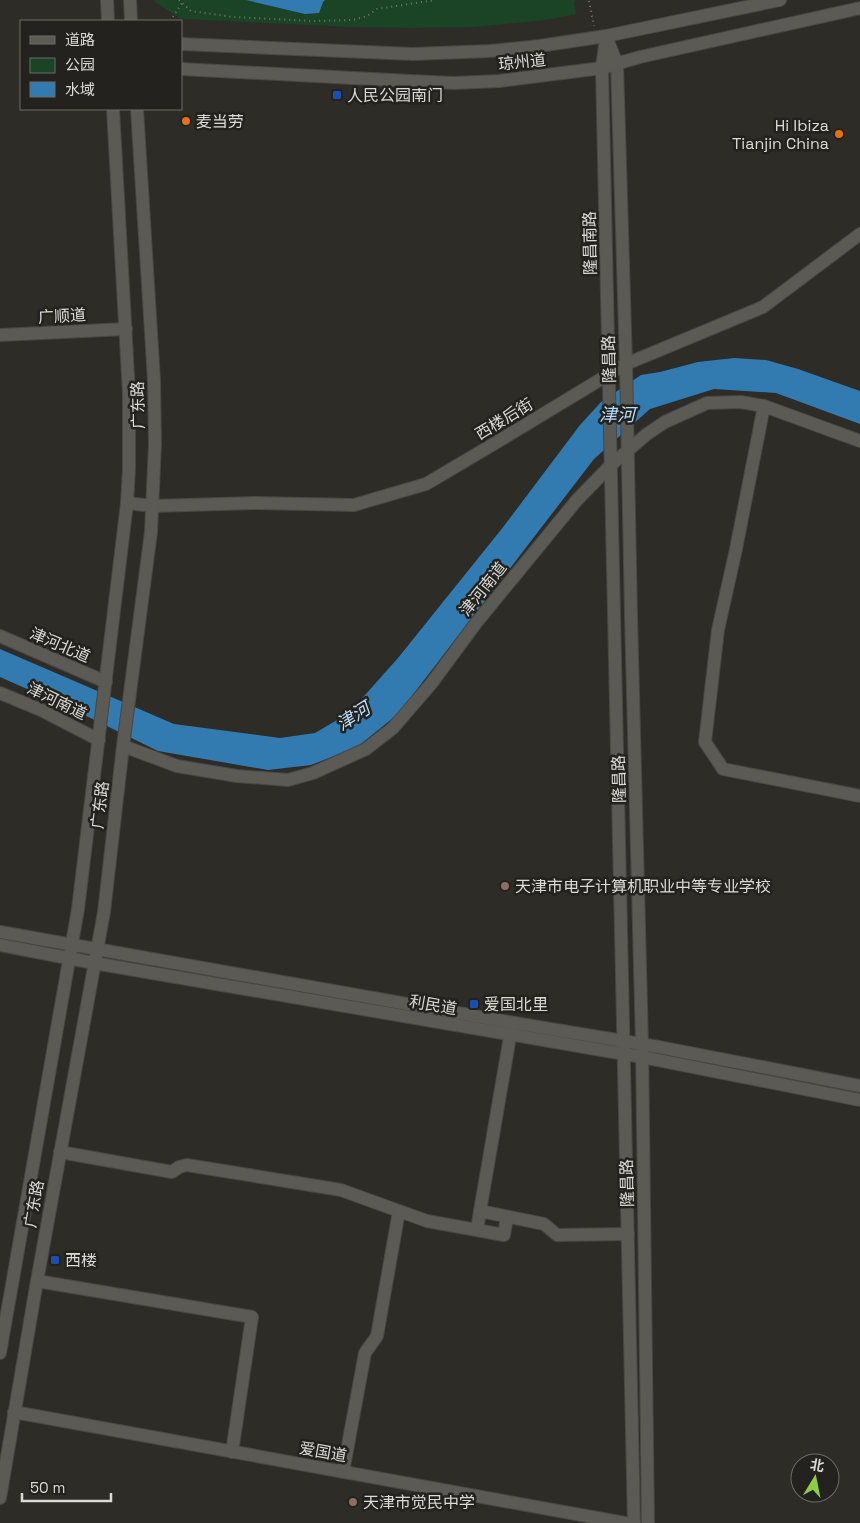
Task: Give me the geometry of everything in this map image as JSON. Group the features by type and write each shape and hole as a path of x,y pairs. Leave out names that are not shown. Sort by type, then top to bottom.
{"main road":[{"path":"107,0 108,20"},
{"path":"130,0 131,20"},
{"name":"琼州道","path":"182,44 413,54 490,51 539,46 601,36 780,0"},
{"name":"琼州道","path":"182,69 338,78 454,82 499,81 602,68 860,8"},
{"name":"隆昌路","path":"601,36 617,64 642,1050 648,1523"},
{"name":"隆昌南路","path":"601,36 612,450"},
{"name":"广东路","path":"0,1353 73,945 127,503 130,469 129,403 113,110"},
{"name":"广东路","path":"0,1498 104,912 123,746 151,532 155,444 154,380 137,110"},
{"name":"西楼后街","path":"127,503 153,506 255,503 354,505 426,484 626,369 763,307 860,234"},
{"name":"广顺道","path":"0,335 126,329"},
{"name":"津河南道","path":"123,746 177,766 237,776 288,780 314,772 366,749 393,728 431,684 476,623 565,514 628,446 665,422 707,403 742,402 764,406 860,441"},
{"path":"764,406 718,630 705,742 723,769 860,796"},
{"name":"隆昌路","path":"612,450 634,1523"},
{"name":"津河北道","path":"0,636 106,682"},
{"name":"津河南道","path":"0,693 41,710 99,740"},
{"name":"利民道","path":"0,932 623,1048 860,1086"},
{"name":"利民道","path":"0,945 94,963 512,1028"},
{"path":"477,1230 512,1028"},
{"name":"利民道","path":"642,1050 860,1100"},
{"path":"60,1152 172,1172 179,1167 187,1165 341,1190 427,1221 504,1235 507,1216"},
{"path":"343,1472 365,1353 377,1336 399,1211"},
{"path":"480,1211 544,1224 557,1235 628,1234"},
{"path":"37,1281 252,1317 232,1452"},
{"name":"爱国道","path":"14,1412 625,1523"}],"path":[{"path":"179,0 191,11 233,17 312,22 353,20 367,16 376,9 418,1 435,0"},
{"path":"589,1 601,36"},
{"path":"386,8 387,2"},
{"path":"171,20 182,3"}],"green space":[{"path":"155,0 579,0 574,1 576,14 546,20 475,27 411,28 181,19 155,2"}],"water":[{"path":"246,0 325,0 319,13 305,14"},
{"name":"津河","path":"734,358 766,360 860,391 860,424 776,393 714,389 650,409 594,459 398,714 357,747 311,765 268,770 158,751 68,707 0,677 0,649 174,724 280,738 315,733 349,713 398,658 504,526 580,425 601,402 641,375 698,362"}],"place":[{"name":"人民公园南门","path":"337,95"},
{"name":"麦当劳","path":"186,121"},
{"name":"Hi Ibiza Tianjin China","path":"839,134"},
{"name":"天津市电子计算机职业中等专业学校","path":"505,886"},
{"name":"爱国北里","path":"474,1004"},
{"name":"西楼","path":"55,1260"},
{"name":"天津市觉民中学","path":"353,1502"}]}
